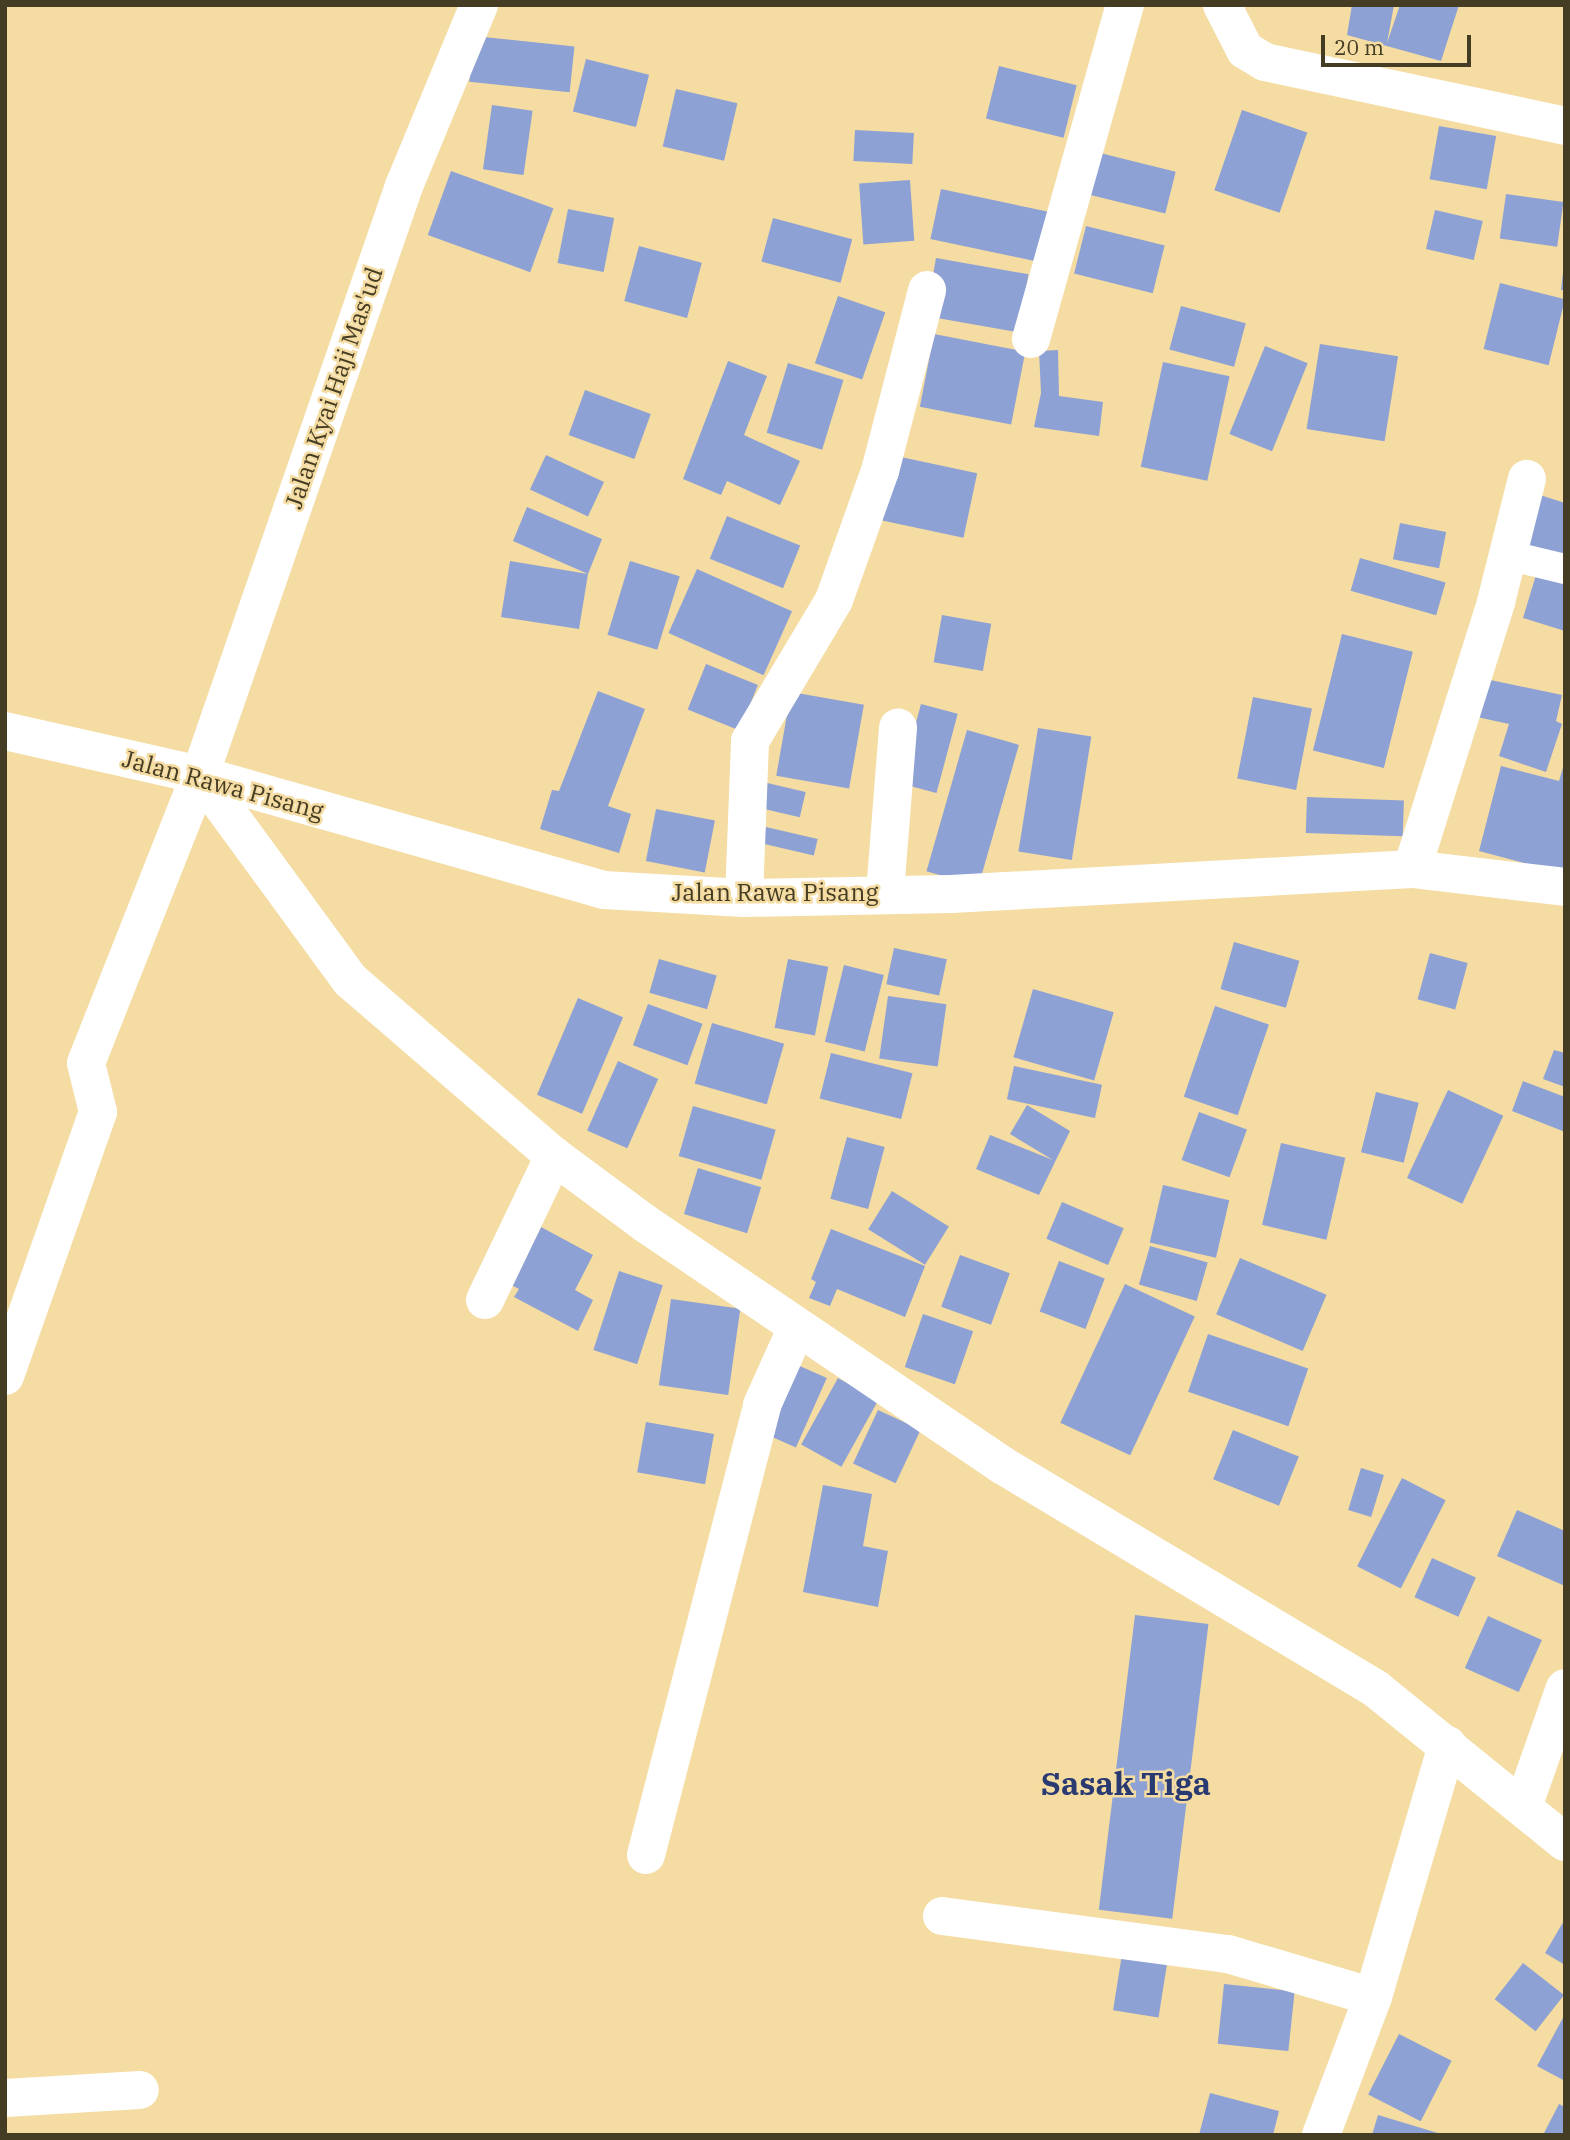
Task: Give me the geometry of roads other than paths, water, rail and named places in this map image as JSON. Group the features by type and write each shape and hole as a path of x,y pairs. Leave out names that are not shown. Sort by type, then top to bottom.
{"street":[{"name":"Jalan Kyai Haji Mas'ud","path":"5,1376 16,1313 98,1112 86,1063 200,775 404,186 479,5"},
{"path":"1031,339 1125,5"},
{"path":"1222,5 1245,50 1265,62 1565,126"},
{"path":"744,898 750,741 834,600 880,471 927,290"},
{"path":"1412,869 1507,555 1527,479"},
{"path":"885,893 898,728"},
{"name":"Jalan Rawa Pisang","path":"5,731 200,775 604,890 744,898 978,893 1412,869 1565,887"},
{"path":"200,775 350,980 554,1156 797,1327 1002,1465 1376,1689 1565,1842"},
{"path":"485,1300 554,1156"},
{"path":"646,1855 762,1405 797,1327"},
{"path":"1523,1807 1565,1688"},
{"path":"1321,2135 1373,1997 1447,1745"},
{"path":"943,1916 1227,1954 1373,1997"},
{"path":"5,2098 140,2090"}],"lane":[{"path":"1507,555 1565,569"}],"district":[{"name":"Sasak Tiga","path":"1126,1783"}]}
